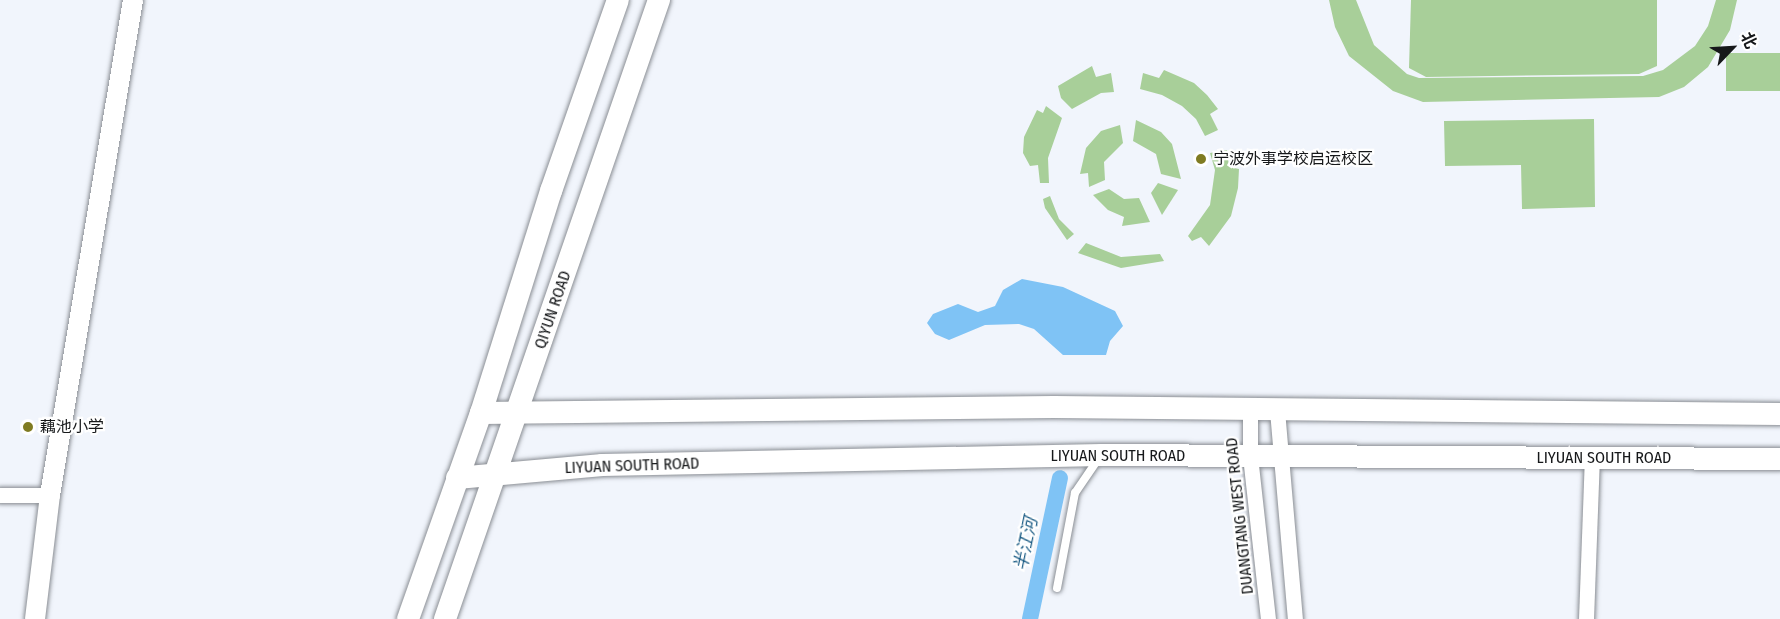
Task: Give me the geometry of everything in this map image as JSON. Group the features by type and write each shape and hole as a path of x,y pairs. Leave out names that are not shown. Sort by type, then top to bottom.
{"main road":[{"path":"408,619 481,413 551,191 618,0"},
{"name":"QIYUN ROAD","path":"445,619 659,0"},
{"path":"481,413 1053,407 1780,414"},
{"name":"LIYUAN SOUTH ROAD","path":"457,478 602,465 1102,455 1780,459"}],"street":[{"path":"35,619 50,495 133,0"},
{"name":"DUANGTANG WEST ROAD","path":"1250,409 1250,456 1268,619"},
{"path":"1277,410 1279,456 1295,619"},
{"path":"1586,619 1592,458"},
{"path":"0,495 50,495"}],"lane":[{"path":"1057,588 1075,493 1102,455"}],"green space":[{"path":"1329,0 1356,0 1374,45 1407,74 1419,78 1643,76 1663,70 1695,46 1708,26 1716,0 1737,0 1730,30 1708,67 1684,87 1659,97 1423,102 1393,91 1349,56 1335,27"},
{"path":"1411,0 1657,0 1657,66 1639,74 1426,77 1409,68"},
{"path":"1726,53 1780,53 1780,91 1726,91"},
{"path":"1092,66 1096,77 1111,73 1114,92 1101,93 1072,109 1061,98 1058,86"},
{"path":"1164,70 1194,83 1207,95 1218,109 1210,114 1218,130 1205,136 1196,119 1182,106 1162,95 1140,89 1143,73 1159,78"},
{"path":"1046,106 1062,118 1048,158 1049,183 1040,183 1038,165 1030,166 1023,153 1024,137 1037,110 1043,113"},
{"path":"1594,119 1595,207 1522,209 1521,165 1445,166 1444,121"},
{"path":"1136,120 1161,132 1172,144 1181,179 1161,174 1156,154 1133,141"},
{"path":"1120,125 1123,143 1104,162 1105,180 1089,187 1088,173 1080,174 1086,148 1101,131"},
{"path":"1227,150 1229,167 1239,169 1238,188 1231,216 1209,246 1201,237 1192,241 1188,236 1210,205 1215,170 1210,153"},
{"path":"1158,183 1178,190 1162,215 1151,193"},
{"path":"1109,189 1124,199 1139,198 1150,222 1122,226 1124,217 1108,210 1093,195"},
{"path":"1050,196 1059,219 1074,234 1067,240 1045,208 1043,199"},
{"path":"1086,243 1121,257 1160,254 1164,261 1121,268 1078,253"}],"water":[{"path":"1022,279 1063,287 1115,311 1123,326 1110,341 1106,355 1063,355 1034,329 1019,324 985,325 949,340 935,334 927,323 933,314 958,304 978,312 995,306 1003,290"}],"waterway":[{"name":"半江河","path":"1030,619 1060,478"}],"place":[{"name":"宁波外事学校启运校区","path":"1201,159"},
{"name":"藕池小学","path":"28,427"}]}
